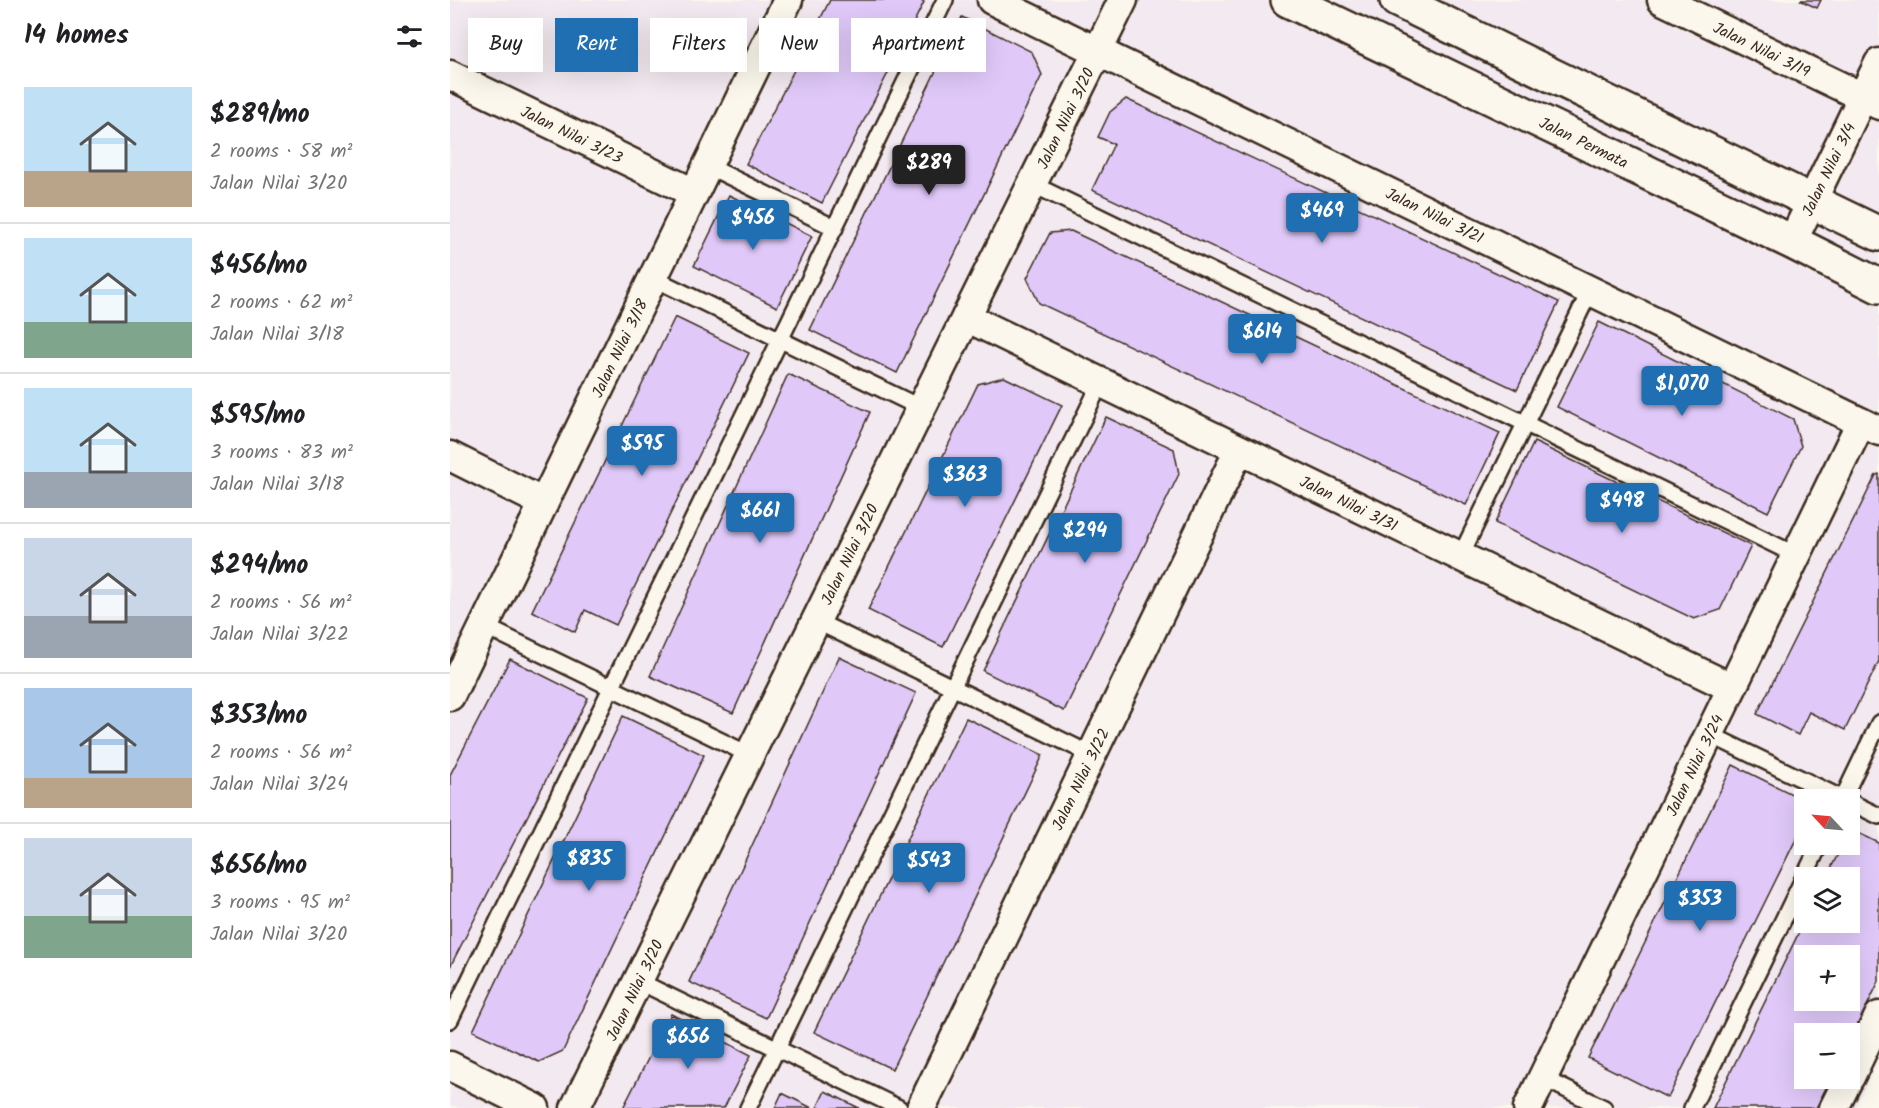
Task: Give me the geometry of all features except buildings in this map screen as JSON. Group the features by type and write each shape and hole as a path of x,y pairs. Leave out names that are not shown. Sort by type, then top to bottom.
{"main road":[{"name":"Jalan Permata","path":"1288,0 1879,286"},
{"path":"1397,0 1879,234"}],"street":[{"name":"Jalan Nilai 3/18","path":"450,696 788,0"},
{"name":"Jalan Nilai 3/21","path":"992,0 1870,427"},
{"name":"Jalan Nilai 3/20","path":"575,1108 1123,0"},
{"name":"Jalan Nilai 3/19","path":"1662,0 1871,101"},
{"name":"Jalan Nilai 3/4","path":"1792,242 1812,201 1871,101 1879,63"},
{"name":"Jalan Nilai 3/23","path":"450,75 694,193"},
{"name":"Jalan Nilai 3/31","path":"966,317 1732,688"},
{"name":"Jalan Nilai 3/24","path":"1528,1108 1796,555 1870,427"},
{"name":"Jalan Nilai 3/22","path":"921,1108 1239,450"},
{"path":"450,456 544,502"},
{"path":"1860,1055 1879,1016"},
{"path":"450,1066 536,1108"},
{"path":"1834,1108 1844,1089"}],"lane":[{"path":"450,1020 945,0"},
{"path":"708,166 835,228"},
{"path":"1032,184 1796,555"},
{"path":"653,278 921,408"},
{"path":"1460,557 1590,291"},
{"path":"748,1108 1101,382"},
{"path":"816,621 1092,755"},
{"path":"484,626 750,755"},
{"path":"1850,789 1879,723"},
{"path":"1709,734 1822,789"},
{"path":"1860,807 1879,816"},
{"path":"1692,1108 1815,855"},
{"path":"638,981 899,1108"},
{"path":"1543,1078 1604,1108"}],"shaded area":[{"path":"450,0 1879,0 1879,1057 1855,1108 459,1108 450,1105"}]}
